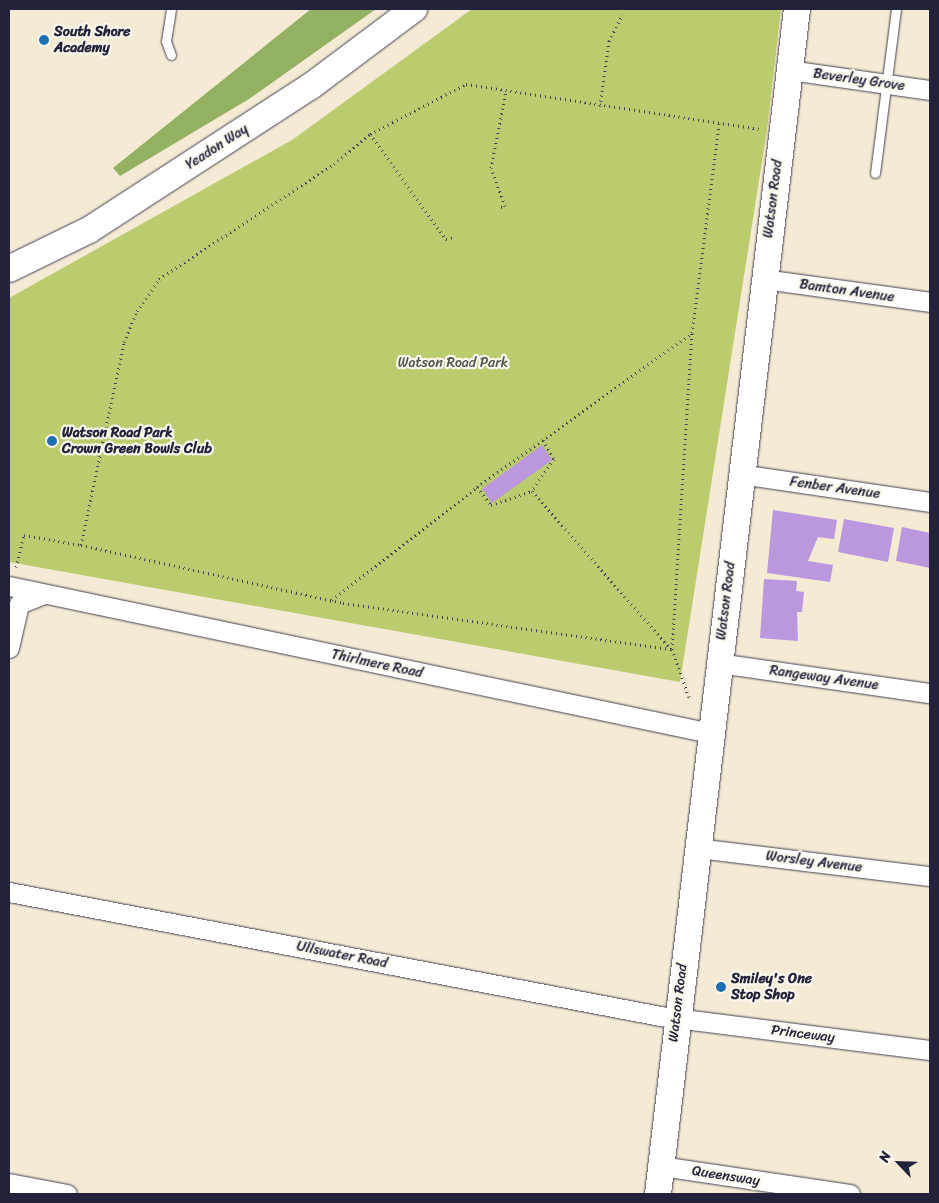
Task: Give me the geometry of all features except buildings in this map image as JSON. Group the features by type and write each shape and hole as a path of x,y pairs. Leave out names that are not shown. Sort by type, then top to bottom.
{"street":[{"name":"Yeadon Way","path":"9,270 98,224 311,86 414,9"},
{"name":"Watson Road","path":"658,1194 676,1018 797,9"},
{"name":"Beverley Grove","path":"789,70 930,90"},
{"name":"Bamton Avenue","path":"764,279 930,302"},
{"name":"Fenber Avenue","path":"740,474 930,502"},
{"name":"Thirlmere Road","path":"10,587 710,733"},
{"path":"9,648 19,604 44,594"},
{"name":"Rangeway Avenue","path":"718,663 930,693"},
{"name":"Worsley Avenue","path":"697,848 930,876"},
{"name":"Ullswater Road","path":"9,892 676,1018"},
{"name":"Princeway","path":"676,1018 930,1050"},
{"name":"Queensway","path":"661,1166 850,1194"},
{"path":"9,1183 67,1194"}],"lane":[{"path":"171,9 166,41 171,55"},
{"path":"875,173 896,9"}],"path":[{"path":"600,106 609,41 623,14"},
{"path":"81,545 124,342 137,311 159,279 334,164 370,134 466,84 781,133"},
{"path":"501,207 505,206 491,168 506,91"},
{"path":"710,733 680,682 672,650 692,333 718,124"},
{"path":"370,134 446,239 453,237"},
{"path":"331,600 477,487 692,333"},
{"path":"477,487 491,505 532,491 554,459 543,440"},
{"path":"532,491 672,650"},
{"path":"10,587 24,535 81,545 331,600 672,650"}],"green space":[{"path":"311,9 376,9 249,99 120,176 113,168"},
{"name":"Watson Road Park","path":"472,9 781,9 767,130 680,682 9,562 9,298 292,140"}],"place":[{"name":"South Shore Academy","path":"44,40"},
{"name":"Watson Road Park Crown Green Bowls Club","path":"52,441"},
{"name":"Smiley's One Stop Shop","path":"721,987"}]}
